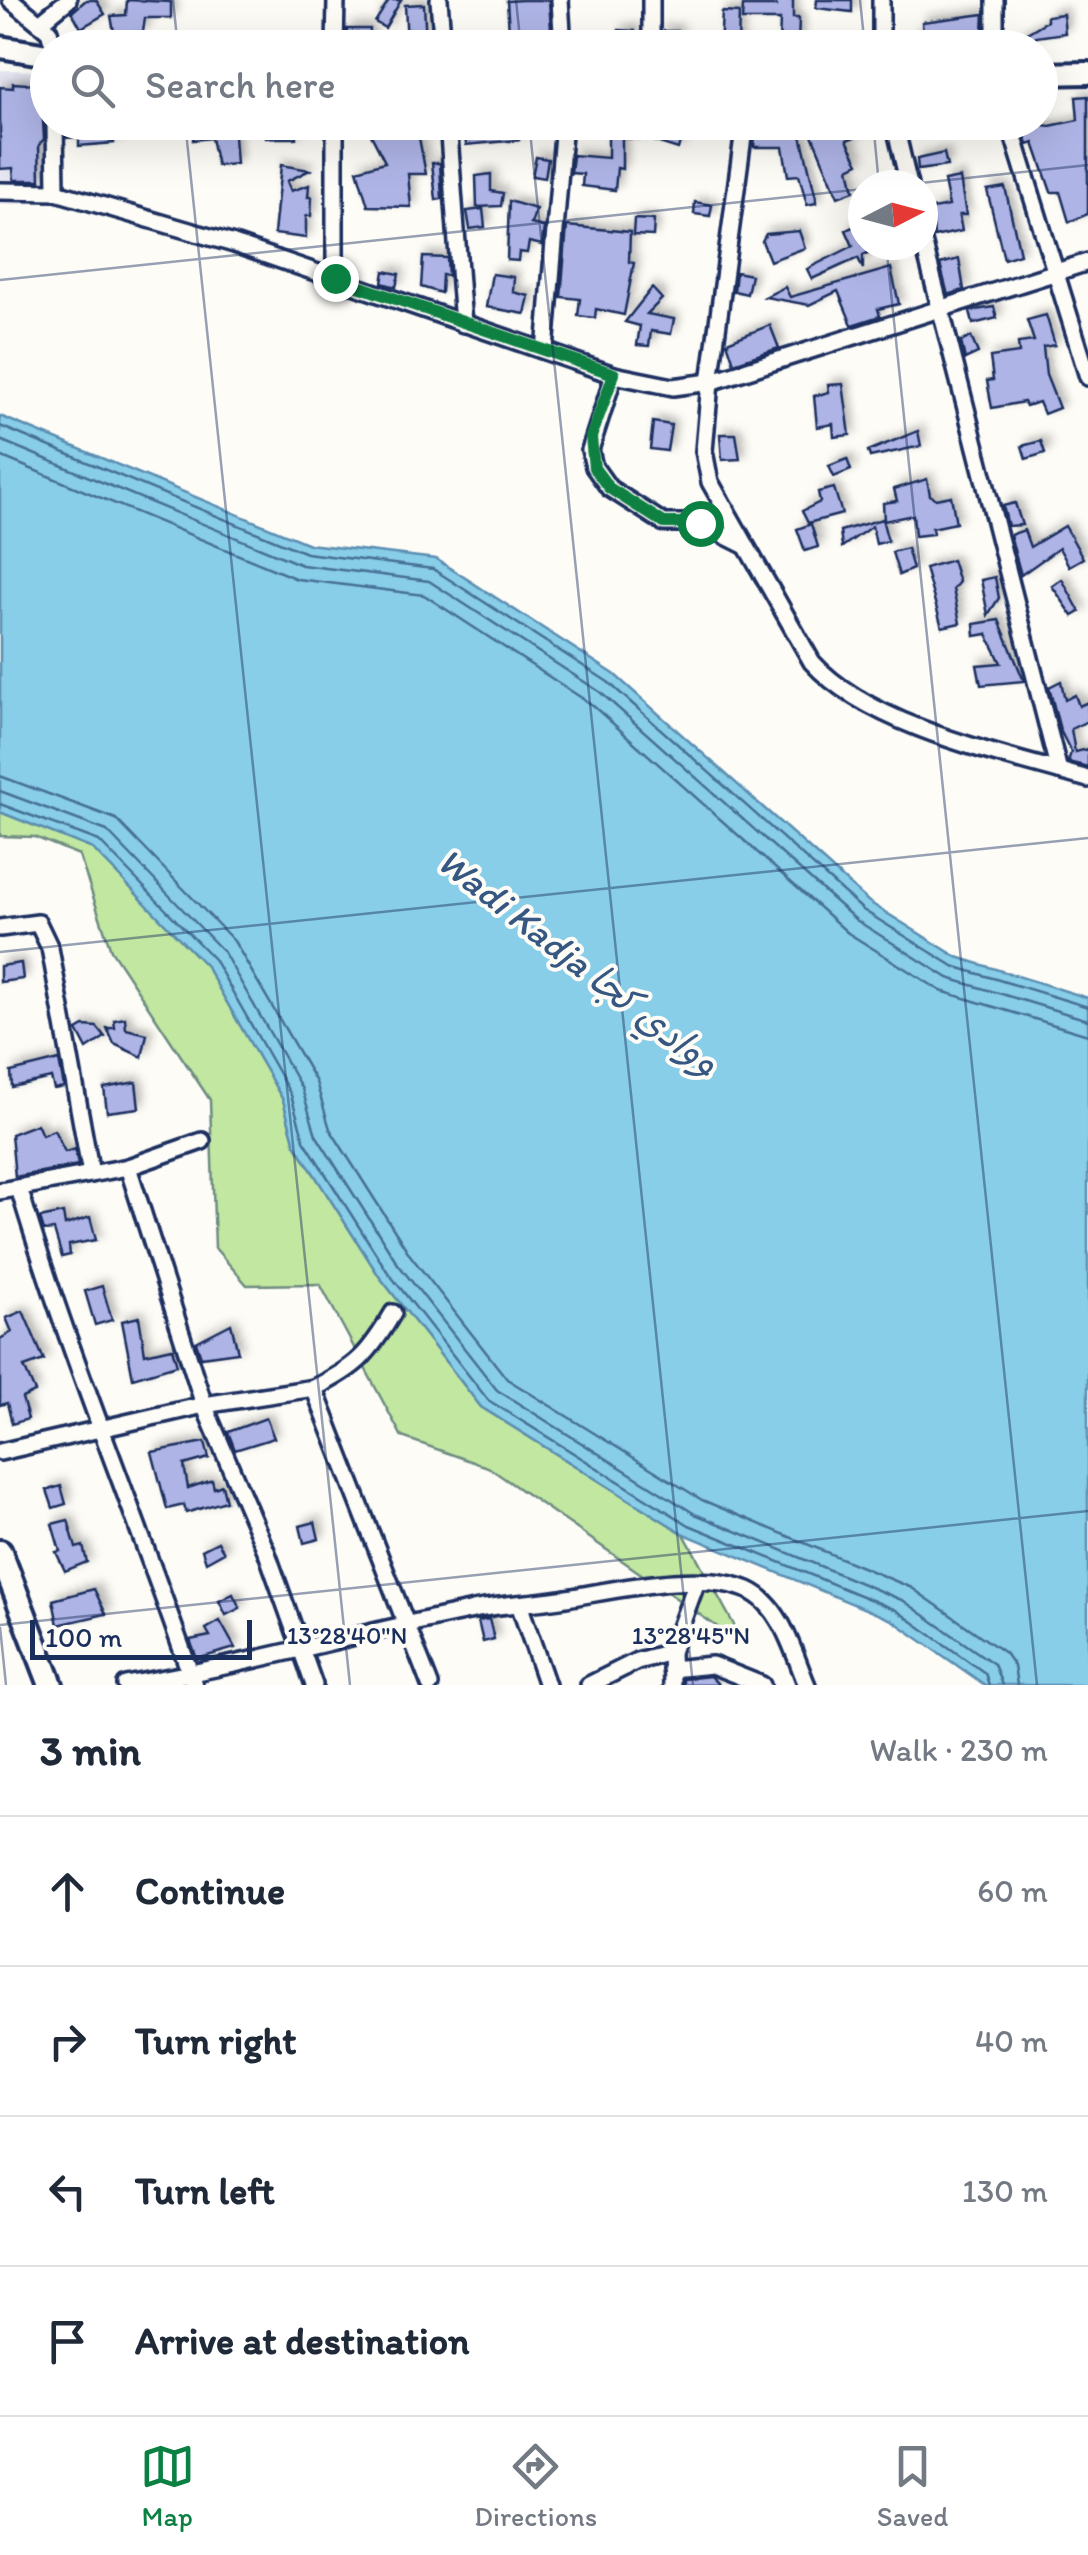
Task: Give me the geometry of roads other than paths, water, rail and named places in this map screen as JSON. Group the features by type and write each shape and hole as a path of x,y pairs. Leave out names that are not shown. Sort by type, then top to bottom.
{"main road":[{"path":"0,1552 51,1685"}],"street":[{"path":"10,0 41,22 45,30"},
{"path":"41,22 68,0"},
{"path":"335,30 336,0"},
{"path":"439,0 441,30"},
{"path":"560,0 562,30"},
{"path":"651,0 651,30"},
{"path":"881,0 882,30"},
{"path":"995,0 995,30"},
{"path":"0,48 30,52"},
{"path":"1058,74 1088,73"},
{"path":"55,140 56,192"},
{"path":"334,140 335,278"},
{"path":"449,140 462,324"},
{"path":"546,351 563,140"},
{"path":"743,140 710,382 705,468 744,544 812,662 847,695 895,718 1088,779"},
{"path":"898,140 905,170"},
{"path":"1014,140 1088,377"},
{"path":"0,191 56,192 335,278 614,374 673,387 710,382 1088,262"},
{"path":"928,260 1060,771"},
{"path":"614,374 590,450 594,468 609,488 664,523 700,523 744,544"},
{"path":"0,928 38,923 50,948 90,1174"},
{"path":"0,1192 128,1166 202,1140"},
{"path":"128,1166 204,1405 266,1552 314,1685"},
{"path":"20,1188 100,1431 192,1680"},
{"path":"0,1452 204,1405 314,1388 346,1373 369,1354 393,1313"},
{"path":"314,1388 430,1685"},
{"path":"126,1685 192,1680 408,1625 519,1604 624,1588 696,1584 727,1584 762,1599 774,1612 808,1685"},
{"path":"696,1584 671,1652 672,1677 712,1665 762,1685"},
{"path":"519,1604 547,1685"},
{"path":"589,1685 638,1661 671,1652"}],"water":[{"name":"Wadi Kadja ووادي كجا","path":"0,416 309,544 436,559 614,674 869,902 957,957 1088,998 1088,1685 985,1685 892,1620 684,1534 481,1407 379,1276 295,1144 283,1100 206,966 93,849 0,812"}]}
